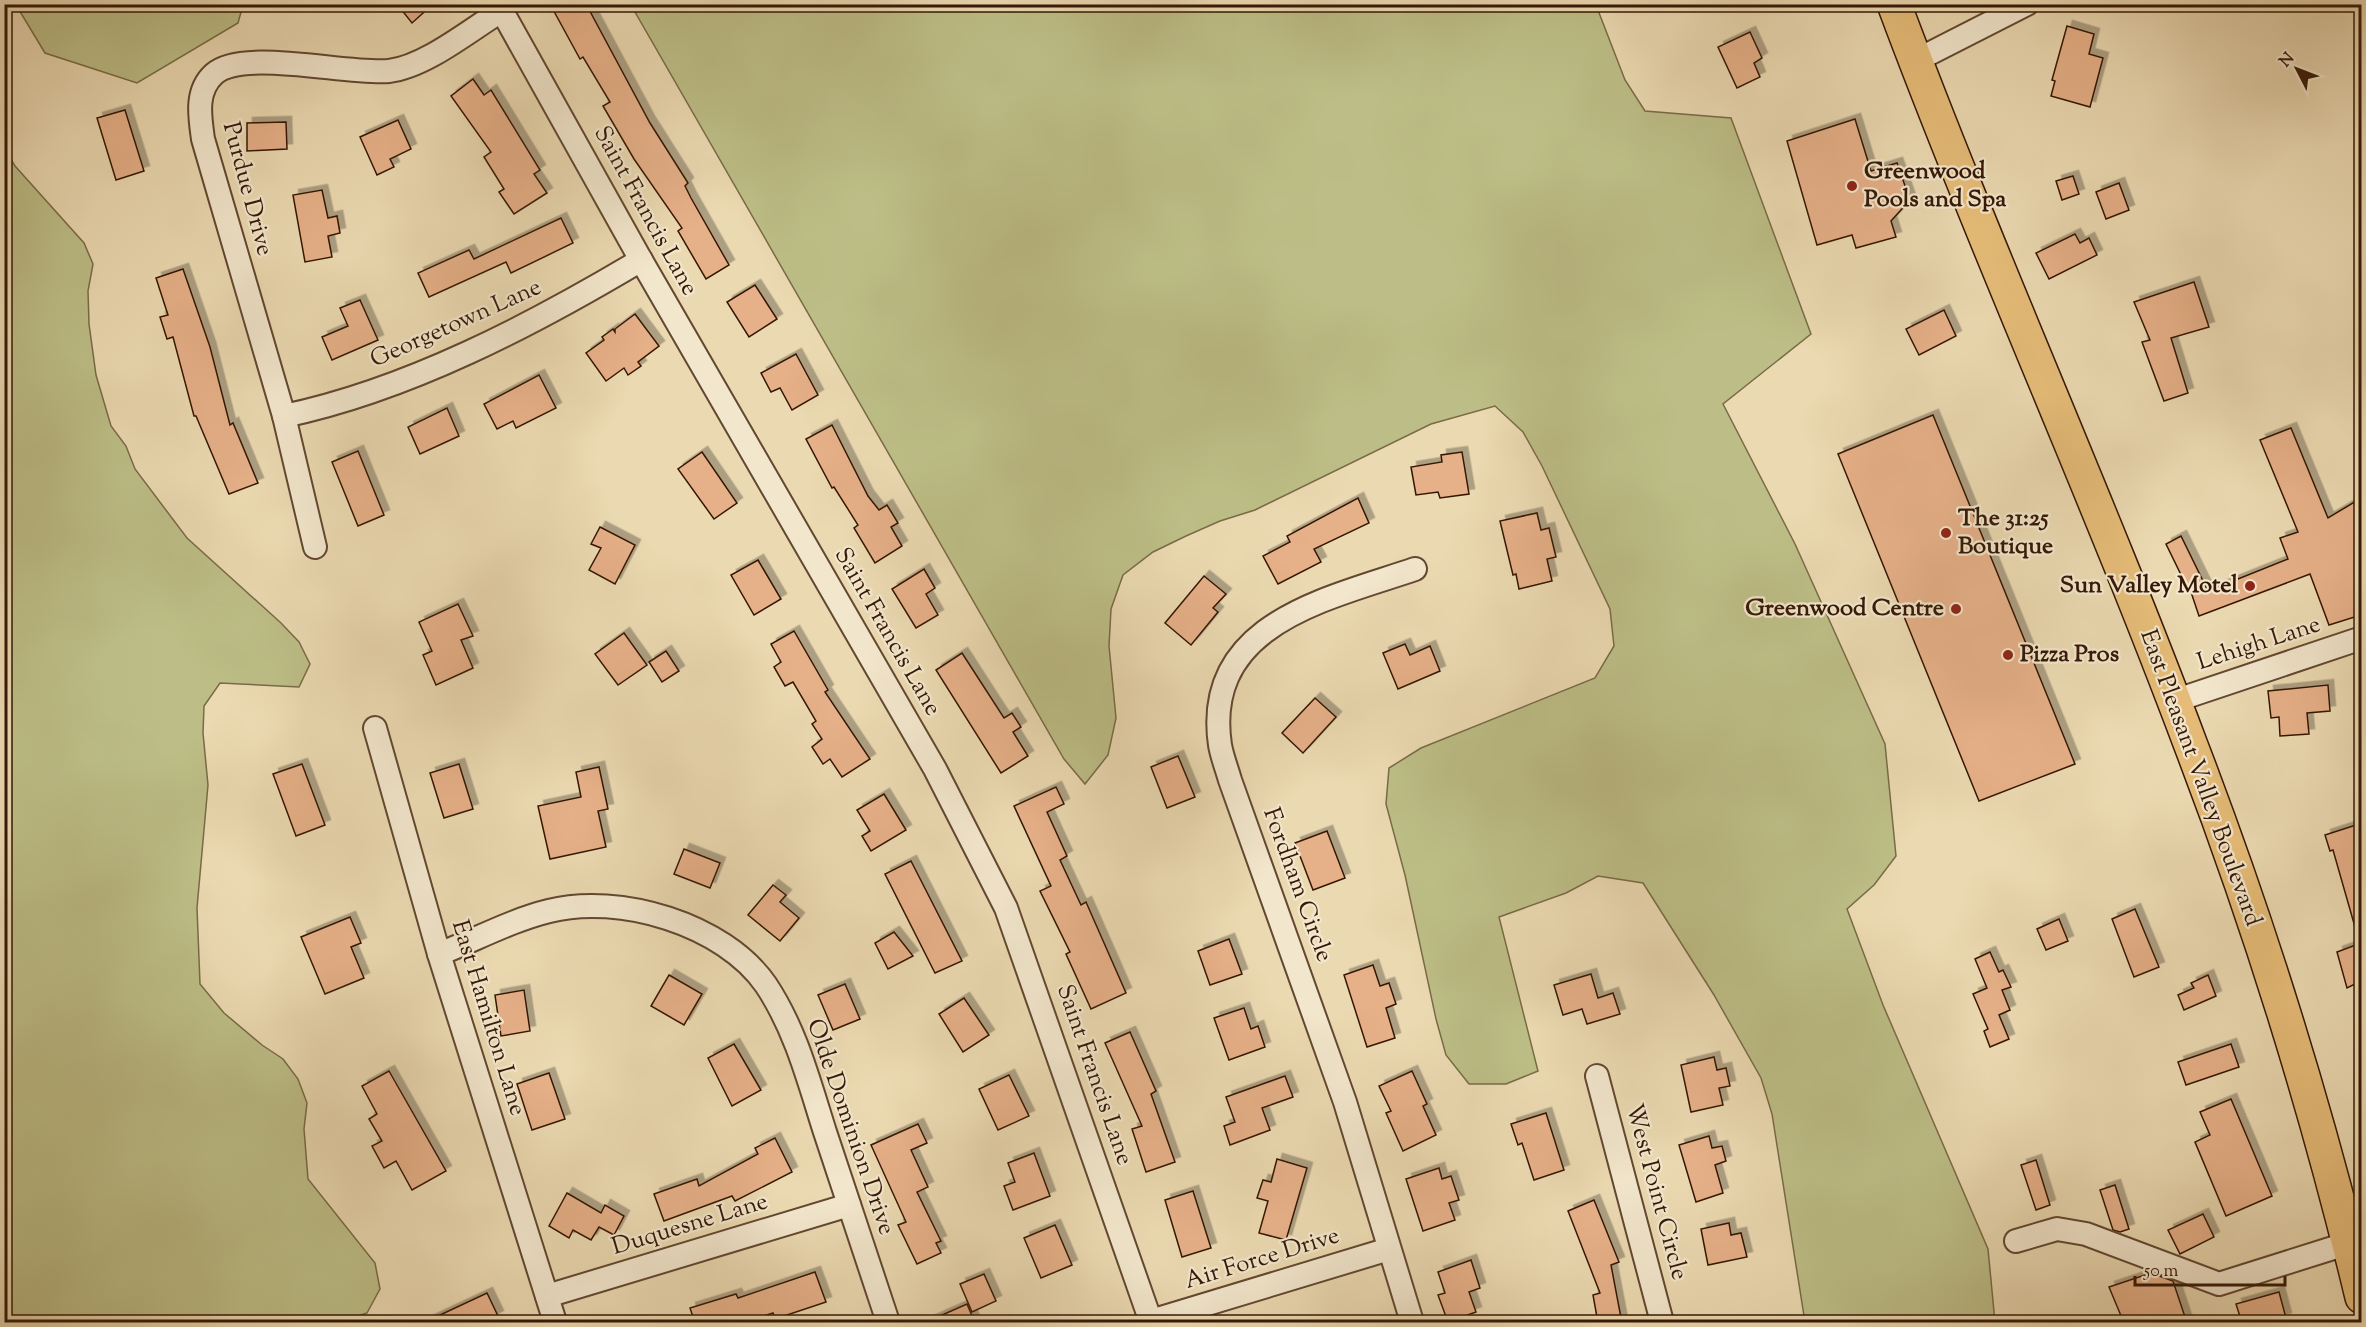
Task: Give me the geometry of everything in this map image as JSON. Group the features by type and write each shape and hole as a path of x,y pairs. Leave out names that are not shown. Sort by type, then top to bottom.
{"main road":[{"name":"East Pleasant Valley Boulevard","path":"1894,4 2215,808 2284,1011 2349,1243 2361,1297"}],"street":[{"path":"1915,61 2027,4"},
{"name":"Saint Francis Lane","path":"500,8 641,260 935,768 1006,908 1151,1322"},
{"name":"Purdue Drive","path":"315,547 284,416 203,139 199,108 202,91 213,74 230,64 251,62 377,71 409,67 500,8"},
{"name":"Georgetown Lane","path":"284,416 330,406 509,333 545,316 641,260"},
{"name":"Fordham Circle","path":"1412,1323 1345,1102 1230,780 1220,745 1219,706 1231,670 1249,644 1275,623 1300,609 1415,569"},
{"name":"Lehigh Lane","path":"2174,701 2361,638"},
{"name":"East Hamilton Lane","path":"375,728 439,954 555,1323"},
{"name":"Olde Dominion Drive","path":"439,954 549,911 590,906 628,908 676,921 708,936 739,958 765,984 794,1036 888,1323"},
{"name":"West Point Circle","path":"1597,1076 1662,1323"},
{"name":"Duquesne Lane","path":"547,1296 849,1205"},
{"path":"2016,1241 2057,1229 2086,1234 2219,1284 2349,1243"},
{"name":"Air Force Drive","path":"1151,1322 1389,1249"}],"green space":[{"path":"16,5 243,5 238,23 137,83 45,53"},
{"path":"631,5 1596,5 1625,80 1645,111 1731,118 1811,334 1723,404 1795,544 1885,744 1896,856 1874,885 1847,909 1883,1005 1988,1249 1995,1322 1805,1322 1772,1114 1761,1078 1714,995 1643,883 1598,876 1566,893 1499,917 1538,1071 1506,1084 1469,1084 1446,1055 1405,875 1386,804 1389,768 1421,748 1595,678 1614,646 1610,609 1542,466 1523,432 1495,406 1431,424 1255,510 1220,521 1153,552 1123,575 1111,609 1109,646 1116,718 1108,755 1085,784 1064,759"},
{"path":"4,148 15,166 84,243 93,264 88,291 89,324 96,375 111,426 126,446 135,469 187,538 281,623 299,642 310,664 299,687 220,683 204,706 203,733 208,785 197,908 200,984 224,1013 262,1045 283,1059 298,1079 307,1103 304,1129 308,1179 375,1263 380,1289 367,1313 340,1322 5,1322"}],"building":[{"path":"397,4 433,4 412,23"},
{"path":"550,4 586,4 650,123 688,183 685,186 691,198 729,265 706,279 678,231 682,228 634,159 603,106 610,102 583,57 580,59"},
{"path":"2067,26 2094,34 2089,54 2103,58 2090,107 2051,96 2055,81 2052,80"},
{"path":"1750,32 1762,58 1754,63 1760,77 1737,88 1718,47"},
{"path":"473,79 484,95 491,90 540,170 534,174 547,193 514,214 499,192 504,189 484,157 491,152 451,96"},
{"path":"125,110 144,171 116,180 97,118"},
{"name":"Greenwood Pools and Spa","path":"1855,119 1871,171 1897,163 1910,200 1891,221 1896,237 1856,248 1852,235 1817,245 1787,141"},
{"path":"398,120 411,149 390,159 394,167 377,175 360,137"},
{"path":"286,122 287,149 247,151 247,123"},
{"path":"2073,176 2079,194 2062,200 2056,181"},
{"path":"2119,183 2129,210 2106,219 2096,192"},
{"path":"322,190 328,218 337,216 340,233 328,236 332,257 305,262 293,195"},
{"path":"561,218 573,243 511,273 506,262 429,297 418,273 469,250 474,259"},
{"path":"2075,234 2080,243 2089,238 2097,255 2049,279 2036,253"},
{"path":"183,269 210,347 230,425 233,423 258,483 229,494 196,416 194,416 173,337 167,339 160,317 168,315 156,278"},
{"path":"2194,282 2209,327 2171,338 2188,393 2164,401 2142,342 2150,340 2134,302"},
{"path":"755,285 777,319 749,337 727,302"},
{"path":"360,300 378,340 332,360 322,337 348,326 340,308"},
{"path":"1944,310 1956,336 1919,355 1906,329"},
{"path":"635,314 659,346 638,362 641,366 628,375 624,368 606,381 586,353 604,340 602,337 613,329 615,332 615,329"},
{"path":"796,354 818,395 792,410 780,388 771,392 761,373"},
{"path":"539,375 556,408 516,428 513,421 497,429 484,404"},
{"path":"447,408 459,436 420,454 408,427"},
{"name":"Greenwood Centre","path":"1933,415 2075,764 1979,801 1838,454"},
{"path":"832,425 868,496 879,510 887,505 898,523 891,527 902,546 875,563 854,528 858,525 834,487 832,488 806,439"},
{"path":"2291,428 2328,518 2361,498 2361,615 2329,625 2310,574 2199,616 2189,586 2187,587 2166,544 2181,536 2208,591 2288,559 2280,538 2298,532 2260,440"},
{"path":"358,451 384,515 358,526 332,462"},
{"path":"702,452 737,503 714,519 678,469"},
{"path":"1462,452 1469,494 1440,498 1438,492 1416,495 1411,467 1442,462 1441,455"},
{"path":"1358,498 1369,523 1314,549 1321,562 1278,584 1263,556 1290,542 1287,536"},
{"path":"1537,513 1541,530 1549,528 1556,557 1547,559 1552,581 1519,589 1516,574 1513,575 1500,521"},
{"path":"600,527 635,545 615,584 589,570 601,548 591,544"},
{"path":"758,560 781,599 754,615 731,575"},
{"path":"924,569 935,588 926,594 938,615 916,628 892,589"},
{"path":"1204,576 1226,594 1213,608 1218,612 1191,645 1165,623"},
{"path":"458,604 473,636 461,640 473,668 436,685 423,655 432,651 419,622"},
{"path":"794,631 828,690 825,692 870,759 842,777 830,759 823,764 812,747 822,739 812,724 816,721 793,682 785,686 774,667 781,662 771,644"},
{"path":"624,633 647,665 618,685 595,654"},
{"path":"1405,644 1410,655 1430,646 1440,671 1398,689 1383,653"},
{"path":"666,651 679,671 662,682 649,662"},
{"path":"962,653 1004,718 1012,713 1021,727 1013,732 1028,756 1001,773 936,670"},
{"path":"2328,685 2330,711 2307,713 2309,734 2280,736 2279,717 2271,718 2268,691"},
{"path":"1315,698 1336,717 1303,753 1282,733"},
{"path":"1178,756 1195,797 1167,808 1151,767"},
{"path":"302,764 325,825 296,836 273,774"},
{"path":"459,764 473,809 444,818 430,773"},
{"path":"599,767 608,809 598,811 606,847 550,859 538,806 581,797 576,772"},
{"path":"1056,787 1064,804 1047,812 1067,856 1060,860 1081,905 1086,902 1126,993 1091,1009 1066,954 1070,952 1040,891 1051,886 1014,806"},
{"path":"884,794 906,830 871,851 862,836 870,831 857,810"},
{"path":"2356,825 2361,840 2361,933 2357,934 2333,850 2330,851 2325,835"},
{"path":"1327,831 1345,878 1313,890 1295,843"},
{"path":"684,849 720,863 710,888 674,874"},
{"path":"911,861 962,961 935,973 885,874"},
{"path":"773,885 786,895 780,902 799,918 780,941 748,915"},
{"path":"2135,909 2159,967 2134,977 2112,919"},
{"path":"350,917 361,943 351,947 364,978 325,994 301,937"},
{"path":"2059,919 2068,941 2046,950 2037,929"},
{"path":"894,932 913,956 888,969 875,943"},
{"path":"1229,939 1242,974 1210,985 1198,951"},
{"path":"2361,943 2361,981 2347,988 2337,952"},
{"path":"1990,952 1999,972 2003,970 2011,987 2002,990 2010,1010 1999,1015 2009,1039 1990,1047 1984,1031 1988,1029 1973,994 1987,988 1975,959"},
{"path":"1373,965 1380,986 1389,983 1396,1004 1386,1008 1395,1038 1367,1047 1344,975"},
{"path":"1591,974 1598,998 1613,993 1620,1014 1587,1024 1582,1009 1563,1015 1554,985"},
{"path":"669,975 702,994 684,1025 651,1006"},
{"path":"2208,975 2216,996 2184,1010 2178,995 2194,988 2191,983"},
{"path":"845,984 860,1019 833,1030 818,995"},
{"path":"524,990 530,1031 501,1036 495,995"},
{"path":"964,998 989,1035 963,1052 939,1014"},
{"path":"1244,1008 1251,1029 1258,1026 1265,1047 1229,1060 1214,1018"},
{"path":"1130,1032 1156,1091 1151,1094 1175,1162 1146,1172 1132,1129 1142,1126 1105,1043"},
{"path":"734,1044 761,1090 732,1106 708,1058"},
{"path":"2231,1044 2239,1067 2186,1085 2178,1062"},
{"path":"1714,1057 1717,1070 1726,1068 1730,1086 1719,1088 1723,1105 1691,1112 1681,1065"},
{"path":"389,1071 446,1171 412,1190 396,1161 384,1168 372,1146 382,1141 369,1119 377,1114 362,1086"},
{"path":"1412,1071 1427,1104 1423,1106 1436,1135 1403,1151 1386,1113 1391,1111 1379,1086"},
{"path":"549,1073 565,1119 532,1130 517,1084"},
{"path":"1009,1075 1029,1116 998,1130 979,1089"},
{"path":"1285,1076 1293,1097 1262,1108 1270,1130 1230,1145 1224,1126 1235,1122 1226,1097"},
{"path":"2231,1099 2272,1196 2226,1216 2195,1142 2210,1135 2200,1112"},
{"path":"1546,1113 1564,1170 1534,1180 1522,1143 1518,1145 1511,1124"},
{"path":"918,1124 927,1143 911,1150 928,1187 917,1192 941,1241 936,1243 941,1253 917,1264 898,1225 906,1222 871,1145"},
{"path":"1709,1136 1712,1148 1722,1146 1726,1161 1715,1165 1723,1193 1696,1202 1679,1145"},
{"path":"775,1138 792,1172 735,1201 732,1196 664,1221 654,1194 697,1179 699,1186 758,1154 755,1148"},
{"path":"1034,1153 1050,1196 1013,1210 1004,1186 1015,1182 1008,1163"},
{"path":"1277,1159 1307,1168 1286,1240 1259,1233 1268,1201 1257,1198 1263,1180 1271,1182"},
{"path":"2036,1160 2050,1205 2036,1210 2021,1165"},
{"path":"1439,1168 1442,1179 1451,1176 1459,1200 1449,1203 1455,1220 1423,1231 1406,1179"},
{"path":"2115,1185 2129,1229 2120,1232 2113,1230 2100,1190"},
{"path":"1193,1191 1211,1248 1182,1257 1165,1200"},
{"path":"567,1193 601,1213 605,1205 624,1216 614,1235 599,1227 591,1240 573,1230 569,1238 549,1226"},
{"path":"1594,1200 1619,1262 1611,1265 1622,1323 1598,1323 1593,1295 1600,1293 1568,1211"},
{"path":"2203,1214 2214,1237 2180,1254 2168,1230"},
{"path":"1729,1223 1731,1235 1741,1233 1747,1257 1708,1265 1701,1229"},
{"path":"1055,1225 1072,1265 1041,1278 1024,1238"},
{"path":"1471,1260 1480,1288 1469,1292 1476,1312 1448,1322 1438,1295 1445,1293 1438,1272"},
{"path":"815,1272 826,1302 775,1319 773,1313 742,1323 695,1323 690,1308 736,1294 738,1298"},
{"path":"2151,1273 2173,1281 2187,1323 2124,1323 2109,1287"},
{"path":"984,1274 996,1301 972,1312 960,1284"},
{"path":"2279,1292 2286,1318 2270,1323 2242,1323 2236,1304"},
{"path":"487,1293 498,1316 484,1323 423,1323"},
{"path":"967,1304 975,1323 924,1323"}],"place":[{"name":"Greenwood Pools and Spa","path":"1852,186"},
{"name":"The 31:25 Boutique","path":"1946,533"},
{"name":"Sun Valley Motel","path":"2250,586"},
{"name":"Greenwood Centre","path":"1956,609"},
{"name":"Pizza Pros","path":"2008,655"}]}
